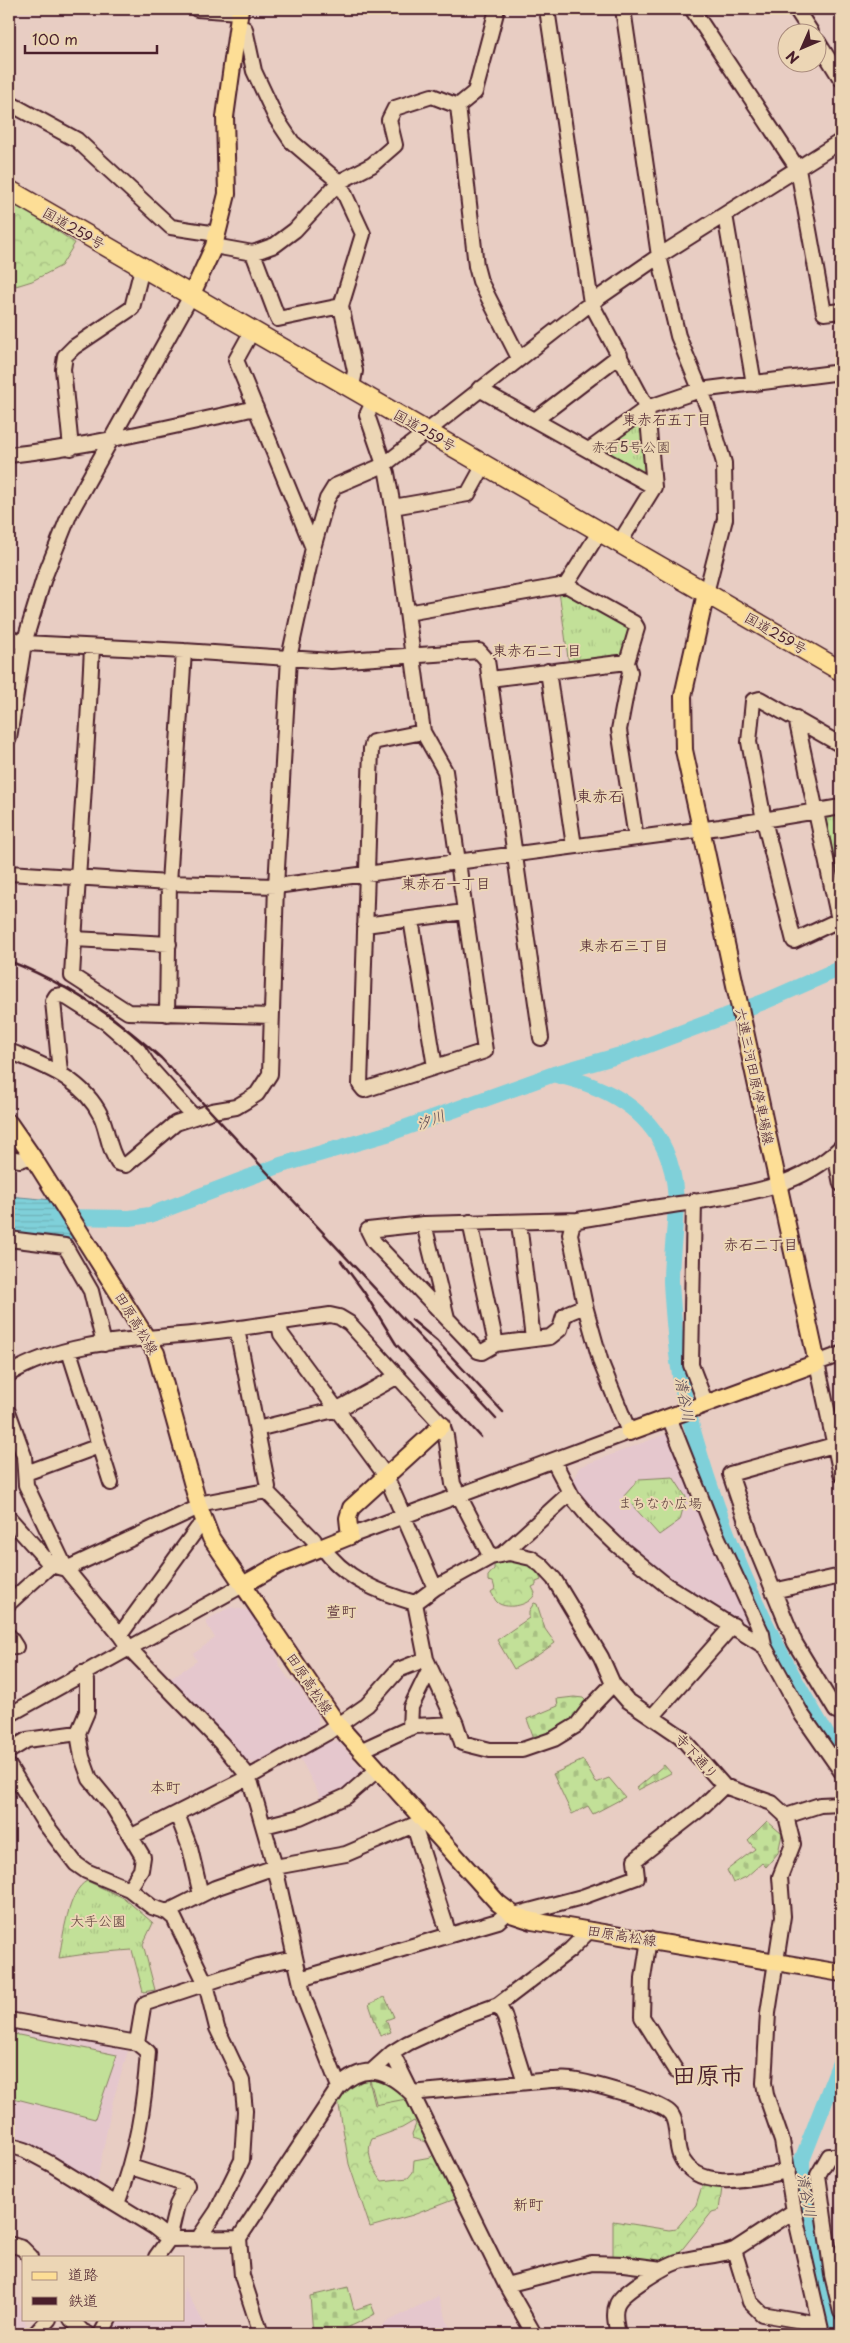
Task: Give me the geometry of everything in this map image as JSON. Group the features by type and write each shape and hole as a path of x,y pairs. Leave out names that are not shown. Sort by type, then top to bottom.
{"highway":[{"name":"国道259号","path":"9,190 841,671"}],"main road":[{"path":"191,296 215,240 227,194 226,117 239,10"},
{"name":"六連三河田原停車場線","path":"706,593 683,696 684,750 817,1363"},
{"name":"田原高松線","path":"9,1123 32,1156 156,1353 204,1524 211,1538 338,1725 419,1824 498,1903 512,1913 532,1920 841,1973"},
{"path":"629,1432 817,1363"},
{"path":"243,1584 278,1565 350,1536 348,1518 351,1508 442,1425"}],"street":[{"path":"197,9 239,10"},
{"path":"546,9 591,303 647,408 654,486 620,542"},
{"path":"623,9 659,256 678,336 707,406 724,463 725,519 706,593"},
{"path":"692,9 798,169 824,313 841,311"},
{"path":"796,9 804,22"},
{"path":"458,106 476,92 500,10"},
{"path":"237,29 245,29 254,71 276,118 292,142 339,182 363,234 341,306 355,371 352,388"},
{"path":"828,58 841,79"},
{"path":"9,103 77,140 171,227 253,253 275,245 295,230 339,182 372,165 395,145 390,120 395,108 432,96 458,106"},
{"path":"458,106 476,266 480,281 519,358"},
{"path":"9,1052 60,1072 77,1086 102,1117 112,1155 118,1163 126,1165 176,1123 193,1116 236,1107 257,1094 270,1074 276,886 289,658 313,548 327,499 334,486 384,465 426,430 591,303 659,256 841,141"},
{"path":"725,215 754,384"},
{"path":"253,253 278,319 341,306"},
{"path":"71,448 63,369 65,356 74,347 132,308 142,268"},
{"path":"9,738 24,643 44,578 70,513 191,296"},
{"path":"252,330 236,360 313,548"},
{"path":"535,420 620,355"},
{"path":"589,450 647,408 700,390 841,372"},
{"path":"479,389 654,486"},
{"path":"374,400 367,415 384,465 393,507 423,732 445,771 456,861 485,1051 364,1090 360,1085 371,749 373,742 423,732"},
{"path":"9,455 71,448 110,441 256,408"},
{"path":"393,507 468,494 484,465"},
{"path":"566,585 600,531"},
{"path":"407,613 566,585 634,623 637,628 627,662 630,672 618,730 636,838"},
{"path":"9,638 24,643 331,661 479,651 487,660 541,1038"},
{"path":"92,647 87,759 77,878 72,976 128,1012 271,1016"},
{"path":"167,1014 170,883 184,651"},
{"path":"490,679 627,662"},
{"path":"548,672 574,846"},
{"path":"796,718 839,920 794,941 764,820 749,742 754,701 760,699 796,718 841,745"},
{"path":"9,874 170,883 276,886 368,872 702,829 841,807"},
{"path":"365,925 464,912"},
{"path":"411,919 435,1067"},
{"path":"74,939 169,944"},
{"path":"60,1072 53,1001 56,996 63,995 107,1023 138,1050 150,1068 193,1116"},
{"path":"585,1306 564,1316 555,1334 496,1344 482,1352 478,1351 374,1242 368,1230 424,1224 578,1220 744,1195 798,1178 838,1150 841,1184"},
{"path":"9,1158 20,1160 32,1156"},
{"path":"694,1202 691,1365 704,1405"},
{"path":"350,1536 554,1462 629,1432 601,1363 585,1306 570,1234 572,1226 578,1220"},
{"path":"470,1222 496,1344"},
{"path":"519,1223 533,1339"},
{"path":"424,1224 447,1319"},
{"path":"9,1240 89,1247"},
{"path":"65,1246 92,1291 104,1344"},
{"path":"9,1374 27,1363 68,1351 127,1339 237,1329 330,1315 339,1317 349,1323 442,1425 446,1436 453,1484 458,1497 497,1556"},
{"path":"279,1322 282,1334 386,1476 435,1588"},
{"path":"237,1329 268,1487 266,1491"},
{"path":"68,1351 111,1483"},
{"path":"841,1354 817,1363 838,1443 841,1474"},
{"path":"257,1429 338,1409 398,1376"},
{"path":"9,1414 24,1456 26,1485 66,1570 120,1634 128,1648 221,1743 249,1777 275,1868 304,1998 339,2087"},
{"path":"672,1416 711,1523 762,1634 764,1646 802,1715 841,1771"},
{"path":"838,1443 730,1474 751,1536 795,1643 836,1711 841,1712"},
{"path":"26,1473 99,1446"},
{"path":"554,1462 570,1493 592,1521 651,1574 764,1646"},
{"path":"9,1518 51,1565 66,1570 199,1506 266,1491"},
{"path":"266,1491 319,1547 353,1577 389,1596 415,1603"},
{"path":"415,1603 435,1588 497,1556 570,1493"},
{"path":"120,1634 197,1529 204,1524"},
{"name":"寺下通り","path":"497,1556 509,1553 531,1558 541,1565 554,1578 601,1657 613,1684 635,1706 680,1736 724,1786 772,1803 786,1816"},
{"path":"9,1603 51,1565"},
{"path":"773,1591 841,1576"},
{"path":"9,1715 243,1584"},
{"path":"415,1603 428,1663 456,1724 462,1743 490,1750 522,1750 554,1739 577,1726 590,1708 613,1684"},
{"path":"652,1717 733,1625"},
{"path":"132,1836 249,1777 338,1725 367,1705 398,1670 428,1663"},
{"path":"410,1728 411,1707 428,1663"},
{"path":"82,1673 87,1681 87,1712 78,1733 82,1757 90,1778 114,1807 143,1857 144,1863 129,1889"},
{"path":"360,1751 410,1728 456,1724"},
{"path":"9,1751 27,1740 78,1733"},
{"path":"9,1766 43,1821 70,1858 86,1871 129,1889 152,1907 167,1912 174,1918 206,1984 217,2028 242,2081 245,2111 242,2160 217,2211 198,2239"},
{"path":"264,1826 300,1817 347,1796 376,1770"},
{"path":"300,1979 498,1921 512,1913 582,1897 637,1877 636,1860 700,1810 724,1786"},
{"path":"823,2327 794,2211 782,2141 766,2095 764,2083 768,2012 784,1916 780,1877 793,1844 786,1816 820,1805 841,1804"},
{"path":"177,1814 190,1848 201,1895"},
{"path":"167,1912 201,1895 275,1868 346,1854 419,1824 449,1934"},
{"path":"261,2334 242,2276 239,2238 339,2087 353,2076 372,2070 392,2053 462,2018 498,2005 570,1950 590,1930"},
{"path":"649,1939 643,1978 642,2017 676,2071"},
{"path":"137,2043 143,2007 146,2003 258,1966 294,1958"},
{"path":"498,2005 504,2015 525,2082"},
{"path":"9,2020 137,2043 148,2052 143,2107 131,2167 117,2204"},
{"path":"392,2053 506,2285 534,2334"},
{"path":"372,2070 394,2079 411,2093 525,2082 570,2080 610,2089 666,2109 673,2118 681,2158 701,2175 728,2181 788,2171"},
{"path":"9,2145 25,2150 51,2164 154,2227 169,2239 239,2238"},
{"path":"823,2327 840,2313 836,2275 818,2175 829,2156 841,2156"},
{"path":"131,2167 187,2186 177,2205 169,2239 157,2256"},
{"path":"618,2334 615,2322 617,2303 629,2292 662,2269 676,2262 724,2254 734,2250 794,2211"},
{"path":"9,2244 22,2248 29,2256"},
{"path":"734,2250 750,2302 762,2314 823,2327"},
{"path":"506,2285 592,2264 624,2264 662,2269"},
{"path":"35,2334 48,2320"},
{"path":"71,2320 82,2332 88,2334"},
{"path":"101,2334 108,2320"}],"shaded area":[{"path":"671,1432 753,1628 654,1569 589,1508 573,1482 579,1467"},
{"path":"230,1607 251,1611 274,1645 279,1665 287,1677 299,1688 318,1715 318,1729 259,1763 248,1762 170,1679 197,1661 193,1654 215,1638 205,1621"},
{"path":"338,1741 367,1775 324,1804 298,1754 320,1742"},
{"path":"9,2026 128,2051 112,2104 96,2187 9,2142"},
{"path":"9,2279 22,2314 22,2320 24,2320 30,2334 9,2334"},
{"path":"185,2289 210,2334 109,2334 116,2320 185,2320"},
{"path":"438,2296 452,2334 371,2334 389,2321"}],"green space":[{"path":"9,199 75,243 61,266 32,281 16,286 9,264"},
{"name":"赤石5号公園","path":"644,413 650,477 601,448"},
{"path":"559,591 567,591 630,628 623,659 569,665"},
{"path":"841,815 841,903 823,818"},
{"name":"まちなか広場","path":"673,1477 686,1497 680,1520 659,1535 624,1496 639,1479"},
{"path":"498,1560 525,1560 537,1570 541,1580 532,1587 535,1593 529,1601 519,1605 508,1606 496,1601 491,1592 495,1589 493,1582 488,1581 488,1576 494,1569 494,1562"},
{"path":"534,1603 537,1604 545,1629 555,1643 514,1669 497,1640 529,1618 529,1611"},
{"path":"583,1698 587,1702 576,1722 535,1741 527,1719 558,1706 557,1699"},
{"path":"583,1760 596,1783 609,1778 625,1797 593,1814 588,1806 572,1814 553,1774"},
{"path":"664,1765 671,1773 638,1790 637,1788"},
{"path":"767,1821 782,1834 778,1853 766,1867 762,1863 746,1877 733,1883 727,1870 755,1849 748,1840"},
{"name":"大手公園","path":"87,1881 124,1898 153,1923 143,1944 155,1990 143,1992 132,1950 59,1958 67,1915 71,1904 75,1894"},
{"path":"385,1997 394,2017 386,2020 391,2032 380,2036 369,2004"},
{"path":"9,2033 117,2055 95,2119 9,2097"},
{"path":"381,2079 396,2088 414,2110 380,2118 370,2080"},
{"path":"369,2080 375,2105 406,2099 414,2110 458,2198 413,2215 370,2227 349,2164 338,2100 350,2085","holes":["414,2121 416,2124 412,2134 413,2138 429,2143 434,2154 431,2157 414,2160 413,2172 408,2178 382,2181 371,2161 369,2150 372,2139 402,2128"]},
{"path":"702,2186 722,2188 719,2210 712,2212 680,2252 680,2258 661,2262 613,2262 613,2221 669,2230 676,2229 696,2205"},
{"path":"348,2287 354,2310 371,2304 375,2314 346,2328 322,2334 313,2334 310,2296"}],"water":[{"path":"9,1196 52,1200 76,1239 9,1233"}],"waterway":[{"name":"汐川","path":"58,1217 130,1218 150,1215 281,1165 390,1133 554,1074 624,1054 766,1001 841,968"},
{"name":"清谷川","path":"556,1075 589,1085 620,1100 646,1121 665,1150 671,1167 676,1199 671,1281 676,1344 684,1395 697,1444 717,1507 751,1593 778,1649 828,1737 841,1756"},
{"name":"清谷川","path":"837,2334 802,2170 802,2160 841,2060"}],"railway":[{"path":"9,961 50,980 90,1002 161,1058 496,1419"},
{"path":"341,1261 364,1292 396,1344 481,1437"},
{"path":"412,1320 437,1341 503,1412"}],"district":[{"name":"東赤石五丁目","path":"667,418"},
{"name":"東赤石二丁目","path":"537,649"},
{"name":"東赤石","path":"600,795"},
{"name":"東赤石一丁目","path":"446,882"},
{"name":"東赤石三丁目","path":"624,944"},
{"name":"赤石二丁目","path":"761,1243"},
{"name":"萱町","path":"341,1610"},
{"name":"本町","path":"165,1786"},
{"name":"田原市","path":"708,2074"},
{"name":"新町","path":"528,2203"}]}
